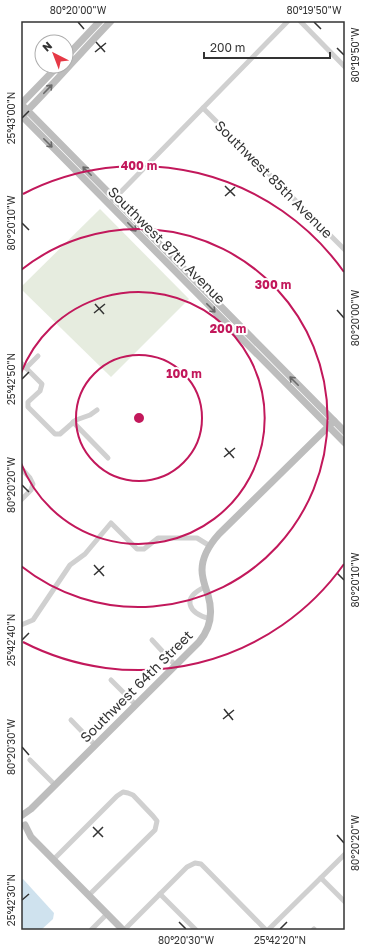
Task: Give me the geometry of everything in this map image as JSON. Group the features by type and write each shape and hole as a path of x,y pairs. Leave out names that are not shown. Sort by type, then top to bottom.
{"main road":[{"path":"74,49 100,21"},
{"path":"23,115 111,21"},
{"path":"21,104 50,74"},
{"name":"Southwest 87th Avenue","path":"21,104 23,115 345,443"},
{"name":"Southwest 87th Avenue","path":"23,115 114,199 345,432"},
{"path":"154,250 160,245"},
{"path":"185,281 190,276"},
{"path":"199,295 204,290"},
{"path":"226,323 232,318"},
{"path":"276,373 282,368"},
{"path":"316,414 322,409"},
{"name":"Southwest 64th Street","path":"22,824 31,809 202,639 208,629 210,619 210,602 205,587 203,563 210,546 219,534 334,421"},
{"path":"22,824 31,837 124,930"}],"street":[{"path":"109,204 288,21"},
{"path":"300,21 345,67"},
{"name":"Southwest 85th Avenue","path":"203,108 345,250"},
{"path":"26,368 38,356"},
{"path":"21,363 40,382 42,386 40,391 28,404 30,409 57,435 73,422 90,415 97,410"},
{"path":"73,422 108,458"},
{"path":"21,468 33,484 31,490 21,500"},
{"path":"21,625 33,620 70,565 85,554 111,523 138,549 144,549 158,538 197,538 210,546"},
{"path":"205,587 194,593 190,598 190,603 192,608 198,614 210,619"},
{"path":"152,640 176,666"},
{"path":"111,680 136,705"},
{"path":"71,720 95,745"},
{"path":"30,760 55,785"},
{"path":"54,859 118,795 124,792 132,795 154,817 157,822 153,832 89,895"},
{"path":"124,930 188,866 195,863 201,864 267,930 345,854"},
{"path":"321,878 345,902"},
{"path":"160,894 196,930"},
{"path":"91,930 107,914"}],"shaded area":[{"path":"100,209 189,299 111,377 21,289 21,287"}],"water":[{"path":"21,879 23,879 54,913 53,919 41,930 21,930"}]}
